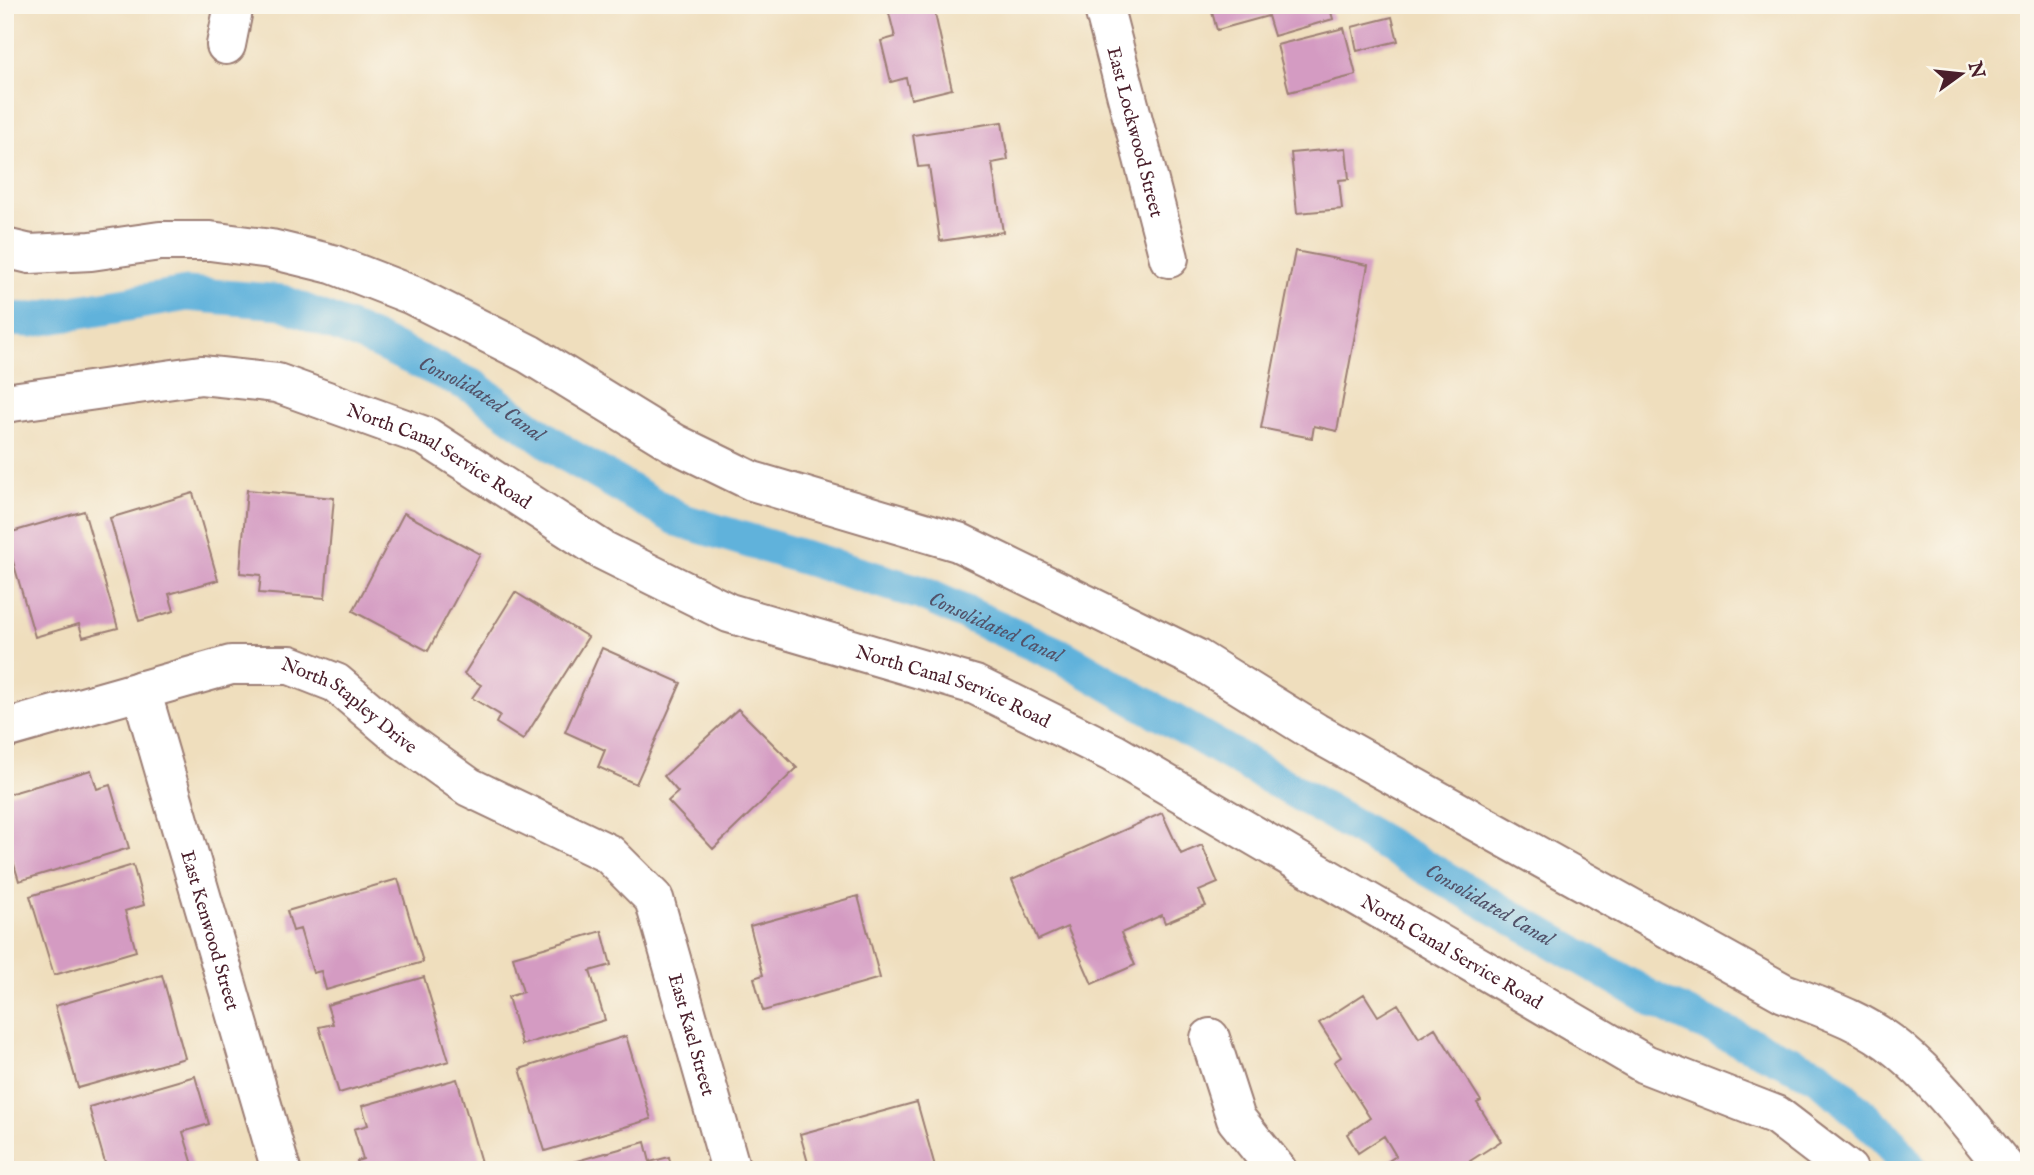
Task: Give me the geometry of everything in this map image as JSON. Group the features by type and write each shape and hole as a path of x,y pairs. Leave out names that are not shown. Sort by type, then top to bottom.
{"street":[{"path":"226,45 233,5"},
{"name":"East Lockwood Street","path":"1103,5 1169,258"},
{"path":"5,248 30,254 91,251 160,241 210,241 271,249 332,264 412,295 529,354 674,443 752,481 958,542 1009,565 1196,657 1315,732 1784,993 1843,1015 1898,1049 1951,1103 2007,1170"},
{"name":"North Canal Service Road","path":"5,403 201,375 277,383 427,437 602,550 729,613 975,685 1114,753 1645,1064 1776,1115 1848,1170"},
{"name":"North Stapley Drive","path":"5,729 231,665 290,664 335,683 401,738 469,787 609,854 654,899"},
{"name":"East Kenwood Street","path":"141,690 281,1170"},
{"name":"East Kael Street","path":"654,899 731,1170"},
{"path":"1210,1038 1236,1119 1277,1170"}],"building":[{"path":"904,5 933,5 952,89 911,99 906,78 891,82 881,41 895,37 888,9"},
{"path":"1210,5 1329,5 1333,19 1274,36 1268,16 1217,30"},
{"path":"1392,17 1398,41 1357,51 1352,27"},
{"path":"1344,28 1356,75 1289,92 1277,45"},
{"path":"1002,122 1008,160 992,163 1003,232 940,241 929,166 918,167 913,135"},
{"path":"1346,148 1349,179 1339,180 1342,209 1297,213 1291,153"},
{"path":"1295,251 1368,265 1337,431 1314,426 1312,438 1261,428"},
{"path":"247,490 334,498 325,598 259,593 261,575 240,573"},
{"path":"193,493 218,580 169,594 174,611 139,621 110,518"},
{"path":"84,511 118,628 83,637 79,624 35,637 5,534"},
{"path":"404,513 480,554 428,651 353,611"},
{"path":"515,592 588,637 523,740 496,723 500,715 472,698 481,685 464,674"},
{"path":"602,648 681,683 636,784 598,767 605,750 565,732"},
{"path":"738,709 797,768 713,849 668,801 678,792 664,776"},
{"path":"91,770 97,789 110,785 129,848 19,881 5,834 5,795"},
{"path":"1162,813 1181,854 1202,845 1218,883 1199,891 1206,906 1165,923 1162,915 1121,933 1135,965 1092,984 1067,927 1038,940 1012,880"},
{"path":"133,865 144,905 125,911 136,951 54,975 30,896"},
{"path":"398,879 423,962 326,990 321,971 313,973 300,929 293,931 287,911"},
{"path":"858,896 880,978 763,1011 754,978 763,975 750,926"},
{"path":"602,931 611,965 590,971 605,1020 522,1045 508,997 523,992 513,957"},
{"path":"162,975 185,1058 78,1088 55,1006"},
{"path":"424,977 449,1061 339,1093 319,1027 333,1024 327,1005"},
{"path":"1364,994 1378,1016 1398,1004 1419,1038 1435,1028 1481,1101 1477,1103 1501,1141 1470,1161 1475,1170 1375,1170 1396,1156 1384,1136 1358,1153 1347,1134 1370,1118 1334,1062 1341,1057 1319,1023"},
{"path":"626,1036 651,1119 545,1151 520,1069"},
{"path":"195,1076 209,1124 183,1132 194,1168 107,1170 89,1107"},
{"path":"457,1079 482,1166 469,1170 359,1170 357,1161 363,1159 354,1129 368,1125 362,1106"},
{"path":"917,1102 936,1170 825,1170 824,1167 810,1170 800,1134"},
{"path":"645,1142 650,1162 669,1157 672,1170 568,1170 566,1164"},
{"path":"9,1150 14,1170 5,1170 5,1151"}],"waterway":[{"name":"Consolidated Canal","path":"5,319 31,320 187,294 282,302 361,334 474,387 566,454 680,520 921,593 1063,657 1658,1002 1819,1076 1888,1139 1911,1170"}]}
